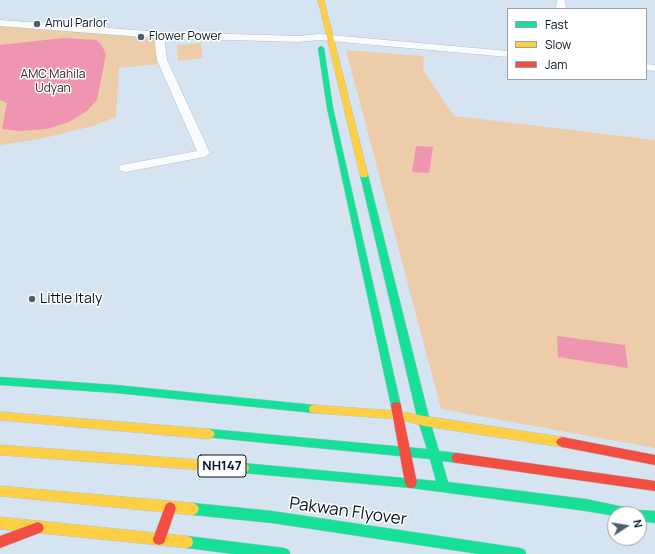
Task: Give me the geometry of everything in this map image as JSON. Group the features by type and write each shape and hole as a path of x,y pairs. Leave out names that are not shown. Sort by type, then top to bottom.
{"main road":[{"path":"321,0 332,39 424,422 444,488"},
{"path":"319,34 331,116 398,415 411,483"},
{"path":"0,381 116,389 277,406 398,415 424,422 556,441 655,460"},
{"path":"0,416 405,451 655,486"},
{"name":"NH147","path":"0,450 298,472 411,483 607,509"},
{"name":"Pakwan Flyover","path":"0,491 272,517 520,554"},
{"path":"159,539 170,508"},
{"path":"0,523 159,539 284,554"},
{"path":"0,542 40,527"}],"street":[{"path":"0,23 162,35 298,39 319,34 332,39 507,54"},
{"path":"126,168 204,153 162,60 160,44 162,35"}],"green space":[{"name":"AMC Mahila Udyan","path":"0,25 152,36 158,40 160,64 119,68 116,117 93,126 40,139 0,145"},
{"path":"201,43 203,58 178,61 177,45"},
{"path":"346,50 424,56 423,70 454,116 655,140 655,448 441,409"}],"shaded area":[{"name":"AMC Mahila Udyan","path":"63,38 96,40 101,44 106,54 97,100 87,111 69,122 47,129 20,131 2,129 7,103 0,100 0,45"},
{"path":"416,146 433,147 429,173 412,172"},
{"path":"557,336 625,345 628,368 558,357"}],"traffic: fast":[{"path":"321,48 330,108 396,406"},
{"path":"364,175 424,421 444,488"},
{"path":"0,381 116,389 314,409"},
{"path":"209,434 405,451 457,458"},
{"path":"243,468 411,483 607,509"},
{"path":"193,509 272,517 520,554"},
{"path":"647,516 655,517"},
{"path":"187,542 284,554"}],"traffic: slow":[{"path":"321,0 364,175"},
{"path":"314,409 398,415 424,421 562,442"},
{"path":"0,416 209,434"},
{"path":"0,450 243,468"},
{"path":"0,491 193,509"},
{"path":"0,523 187,542"}],"traffic: jam":[{"path":"396,406 411,483"},
{"path":"562,442 655,460"},
{"path":"457,458 655,486"},
{"path":"159,539 170,508"},
{"path":"0,542 38,528"}],"place":[{"name":"Amul Parlor","path":"37,24"},
{"name":"Flower Power","path":"141,37"},
{"name":"Little Italy","path":"32,299"}]}
